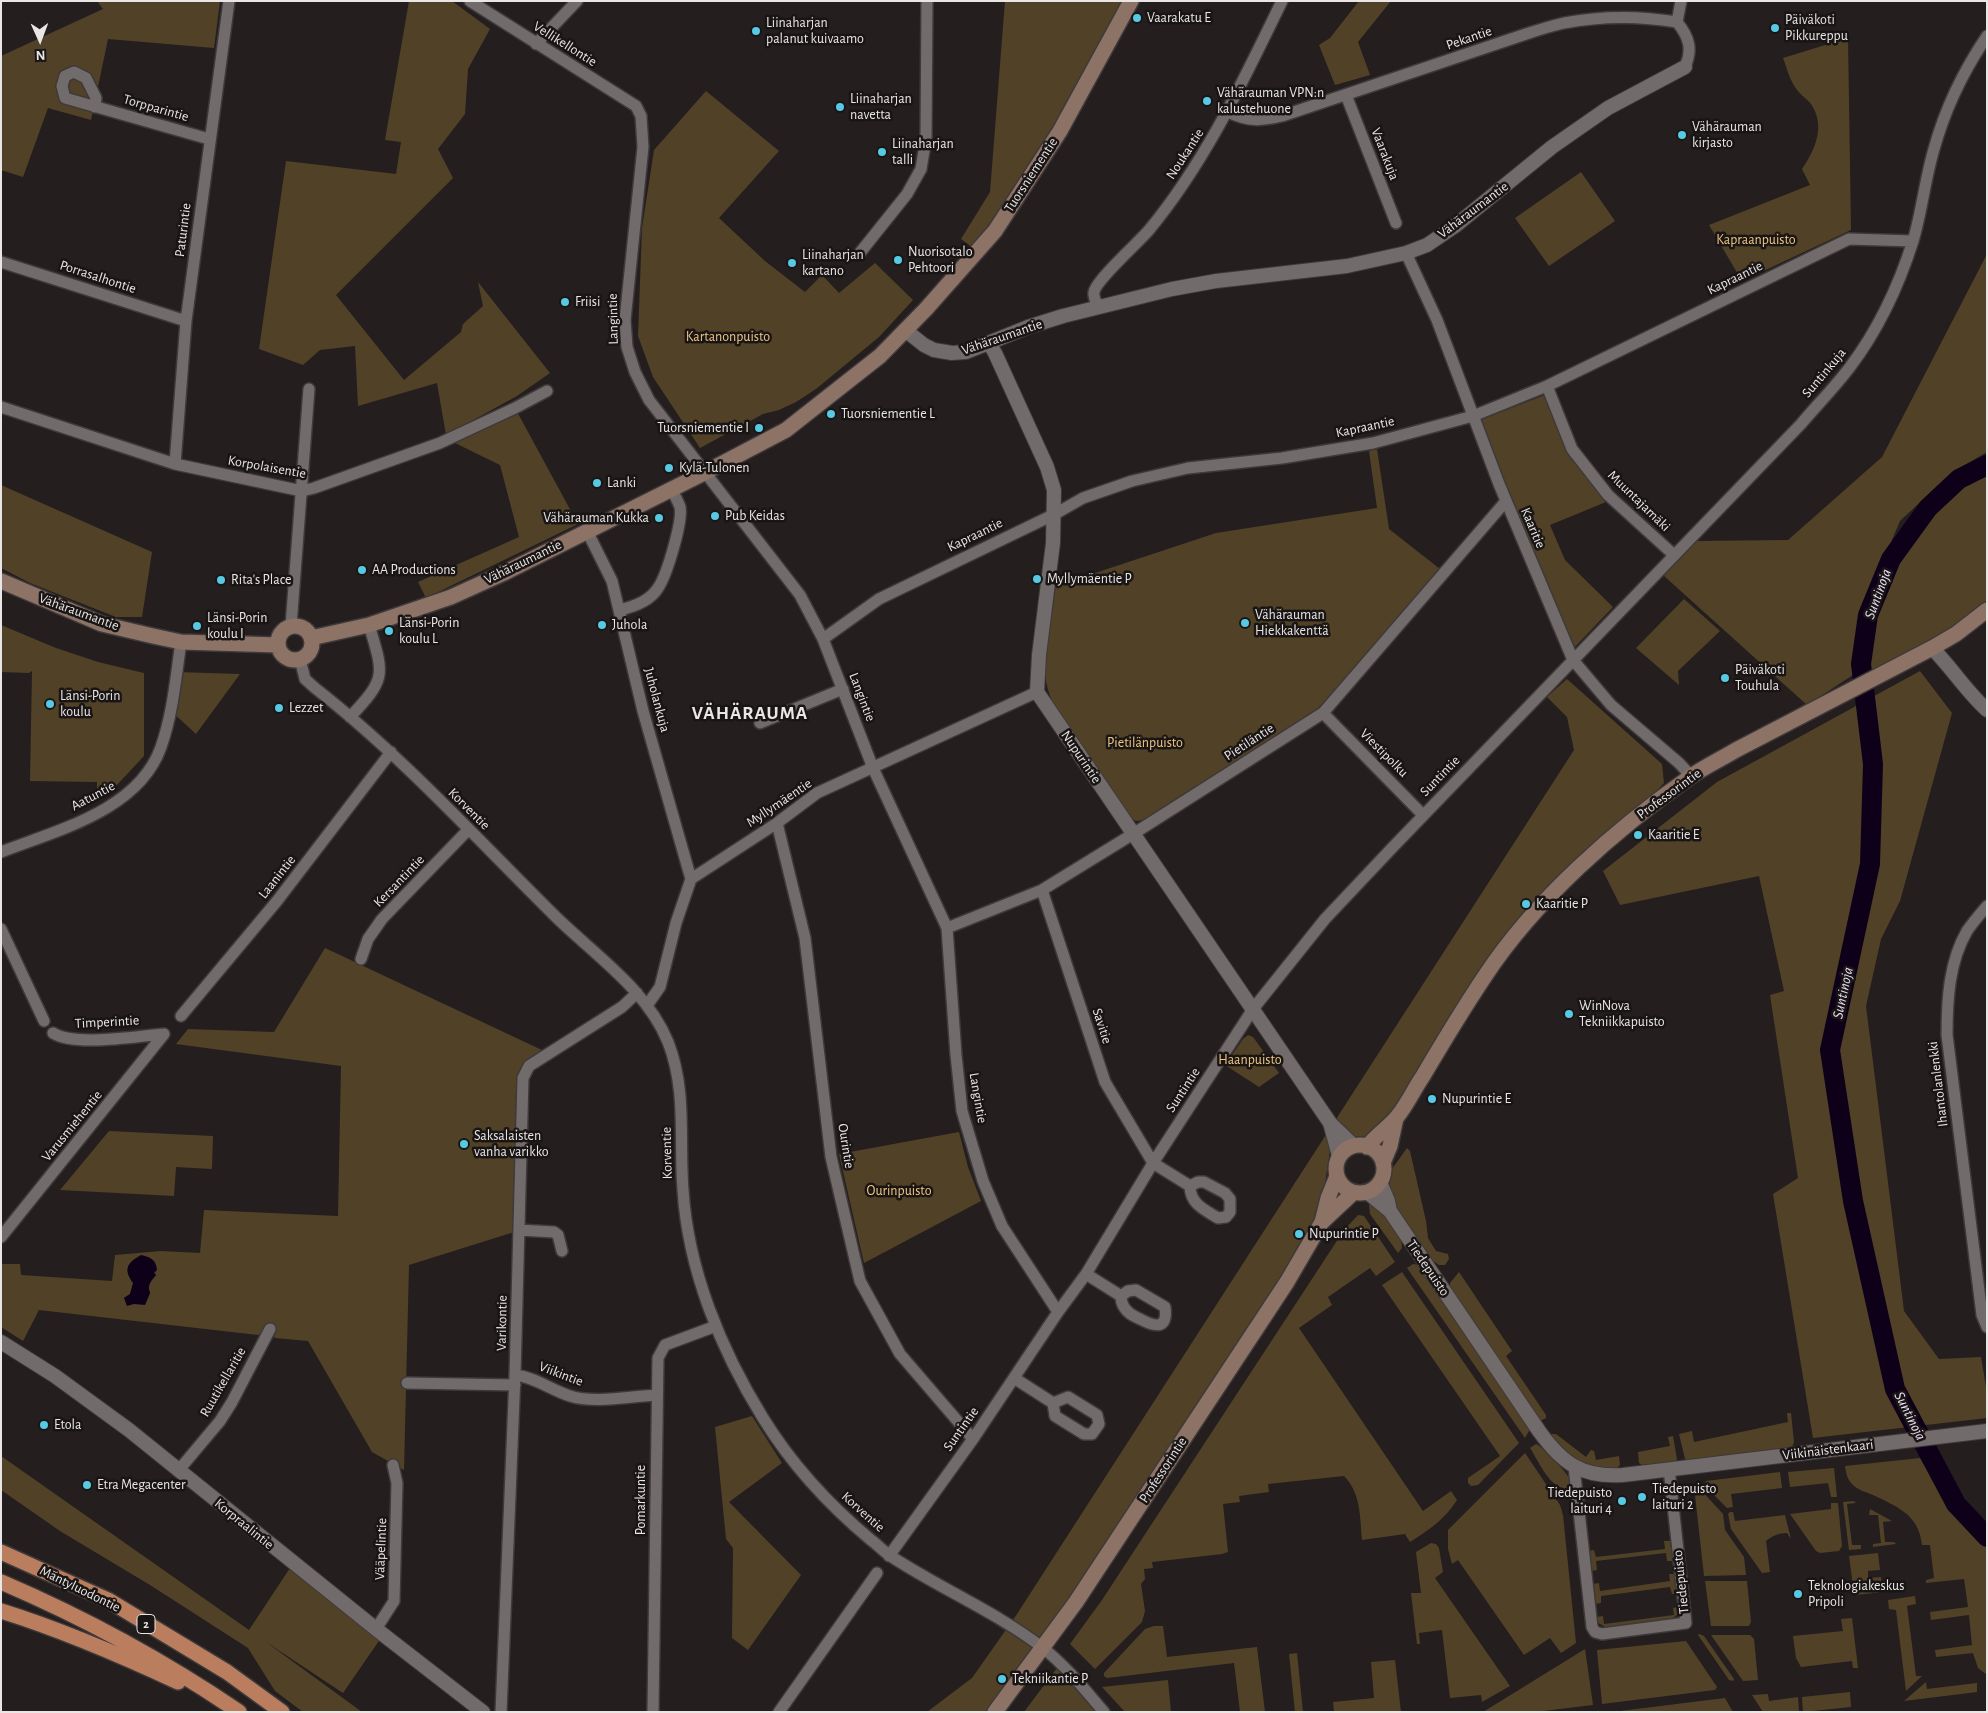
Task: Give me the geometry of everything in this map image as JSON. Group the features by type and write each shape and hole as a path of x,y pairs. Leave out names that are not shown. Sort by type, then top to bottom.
{"highway":[{"name":"Mäntyluodontie","path":"1,1552 108,1600 227,1672 282,1712"},
{"name":"Mäntyluodontie","path":"1,1582 52,1604 139,1649 202,1686 239,1712"},
{"path":"1,1611 49,1626 188,1686 202,1686"}],"main road":[{"name":"Tuorsniementie","path":"905,330 995,231 1060,130 1131,1"},
{"name":"Vähäraumantie","path":"311,638 368,625 418,610 451,597 504,573 704,473 786,430 880,356 905,330"},
{"name":"Vähäraumantie","path":"1,581 102,624 181,642 278,645"},
{"name":"Professorintie","path":"1361,1146 1375,1137 1396,1118 1486,975 1528,922 1576,870 1638,817 1692,776 1736,750 1870,682 1932,648 1956,634 1987,610"},
{"path":"290,626 304,628 311,638 310,651 300,659 292,660 285,657 278,645 281,633 290,626"},
{"name":"Professorintie","path":"1383,1163 1390,1146 1396,1118"},
{"path":"1361,1146 1377,1153 1383,1163 1384,1173 1375,1188 1360,1192 1343,1186 1336,1176 1336,1166 1339,1156 1346,1150 1361,1146"},
{"name":"Professorintie","path":"995,1712 1076,1602 1287,1282 1322,1222 1336,1176"},
{"name":"Professorintie","path":"1322,1222 1360,1192"}],"street":[{"name":"Paturintie","path":"175,464 186,320 229,1"},
{"name":"Vellikellontie","path":"470,1 636,106 641,116"},
{"path":"536,44 577,1"},
{"path":"859,254 907,194 921,169 926,139 927,1"},
{"name":"Noukantie","path":"1098,306 1094,290 1148,231 1171,202 1199,161 1228,112 1282,1"},
{"path":"1680,1 1677,22 1686,33 1690,48 1689,58 1685,67"},
{"name":"Pekantie","path":"1228,112 1243,119 1264,120 1564,23 1635,18 1677,22"},
{"name":"Suntinkuja","path":"1573,660 1800,424 1850,367 1870,338 1899,278 1912,241 1934,148 1949,105 1972,60 1987,36"},
{"name":"Vähäraumantie","path":"905,330 924,345 934,350 952,353 966,352 1028,327 1098,306 1172,289 1216,281 1348,266 1406,253 1427,245 1455,226 1552,147 1608,108 1685,67"},
{"name":"Vaarakuja","path":"1346,95 1396,223"},
{"name":"Torpparintie","path":"95,107 210,139"},
{"name":"Langintie","path":"641,116 643,146 625,320 627,347 635,372 649,400 800,595 823,639 873,768 947,928 962,1111 983,1181 1002,1226 1058,1312"},
{"name":"Kapraantie","path":"823,639 879,599 1055,514 1083,498 1132,481 1188,468 1282,458 1373,443 1473,416 1547,386 1849,239 1912,241"},
{"name":"Kaaritie","path":"1406,253 1437,320 1506,501 1573,660 1611,704 1692,776"},
{"name":"Porrasalhontie","path":"1,262 186,320"},
{"path":"989,343 995,352 1047,467 1054,490 1055,514 1039,655 1037,692"},
{"name":"Muuntajamäki","path":"1547,386 1572,448 1608,495 1674,555"},
{"path":"290,626 309,389"},
{"name":"Korpolaisentie","path":"1,407 175,464 302,491 440,443 547,391"},
{"path":"619,610 642,602 658,588 680,520 680,506 672,489"},
{"name":"Pietiläntie","path":"947,928 1042,890 1133,834 1322,712 1506,501"},
{"name":"Juholankuja","path":"587,531 612,581 644,711 691,879"},
{"path":"350,717 369,697 379,678 379,659 368,625"},
{"name":"Aatuntie","path":"1,852 94,814 122,798 144,777 161,748 166,732 181,642"},
{"path":"1932,648 1943,659 1971,696 1987,710"},
{"name":"Korventie","path":"300,659 305,679 391,752 558,919 648,1004 668,1042 679,1080 682,1126 682,1189 689,1240 716,1326 725,1347 763,1417 792,1460 841,1515 889,1556 1014,1628 1043,1648 1104,1712"},
{"name":"Suntintie","path":"889,1556 973,1439 1058,1312 1086,1274 1153,1164 1253,1009 1325,919 1573,660"},
{"path":"760,723 843,690"},
{"name":"Myllymäentie","path":"691,879 777,823 817,794 1037,692"},
{"name":"Nupurintie","path":"1037,692 1330,1123 1339,1156"},
{"name":"Viestipolku","path":"1322,712 1423,815"},
{"name":"Laanintie","path":"181,1016 278,901 391,752"},
{"name":"Ourintie","path":"777,823 805,938 831,1157 860,1281 900,1354 973,1439"},
{"name":"Kersantintie","path":"361,959 368,939 382,919 468,830"},
{"path":"648,1004 660,988 676,923 691,879"},
{"name":"Savitie","path":"1042,890 1105,1082 1153,1164"},
{"name":"Ihantolanlenkki","path":"1987,906 1967,932 1953,968 1947,1001 1948,1044 1982,1315 1987,1326"},
{"path":"1,928 44,1021"},
{"name":"Varikontie","path":"501,1712 515,1380 523,1078 529,1066 622,1007 637,994"},
{"name":"Timperintie","path":"53,1033 61,1038 79,1040 164,1034"},
{"name":"Varusmiehentie","path":"1,1237 164,1034"},
{"name":"Nupurintie","path":"1330,1123 1361,1146"},
{"path":"1153,1164 1190,1186"},
{"name":"Tiedepuisto","path":"1380,1182 1390,1211 1539,1432 1561,1458 1574,1467 1586,1472 1614,1476 1669,1469 1686,1623 1602,1634 1595,1632 1592,1627 1574,1467"},
{"name":"Tiedepuisto","path":"1360,1192 1390,1211"},
{"path":"519,1230 554,1232 558,1235 562,1251"},
{"path":"1086,1274 1120,1296"},
{"name":"Pomarkuntie","path":"653,1712 658,1358 665,1345 716,1326"},
{"name":"Ruutikellaritie","path":"178,1471 220,1421 270,1329"},
{"name":"Korpraalintie","path":"1,1342 55,1376 114,1420 482,1712"},
{"name":"Viikintie","path":"407,1382 515,1380 525,1376 571,1396 590,1399 657,1395"},
{"path":"1014,1378 1053,1403"},
{"name":"Viikinäistenkaari","path":"1669,1469 1987,1430"},
{"name":"Vääpelintie","path":"376,1629 394,1600 397,1483 393,1465"},
{"path":"779,1712 877,1573"}],"green space":[{"path":"97,1 220,1 214,48 108,39 91,120 48,108 23,177 1,170 1,56 103,9"},
{"path":"409,1 452,1 490,29 468,69 465,114 438,149 453,178 336,295 404,380 461,332 463,324 483,306 478,282 550,373 517,396 446,435 437,383 358,406 355,346 320,350 303,365 259,349 286,161 396,174 401,142 385,140"},
{"path":"1005,1 1130,1 995,231 977,251 961,239 990,192"},
{"path":"1359,1 1391,1 1358,42 1370,75 1335,85 1319,45 1330,38"},
{"name":"Kapraanpuisto","path":"1848,38 1851,230 1742,281 1709,225 1810,185 1802,169 1815,146 1818,121 1811,104 1798,92 1793,84 1783,58"},
{"name":"Kartanonpuisto","path":"706,91 779,151 719,218 765,261 805,292 822,275 839,293 875,263 913,300 879,337 816,389 796,402 779,410 763,414 700,448 653,377 638,336 642,228 654,150"},
{"path":"1581,172 1615,221 1549,266 1515,218"},
{"path":"1987,254 1987,452 1951,473 1900,521 1864,606 1856,673 1807,705 1663,575 1697,541 1788,540 1882,457"},
{"path":"1550,393 1572,449 1606,502 1550,525 1565,560 1613,607 1570,652 1475,422"},
{"path":"515,408 578,524 426,598 418,582 519,537 500,465 455,443"},
{"name":"Pietilänpuisto","path":"1377,449 1389,529 1440,569 1351,676 1317,709 1143,820 1136,821 1132,819 1056,710 1050,695 1044,668 1057,577 1074,580 1216,533 1377,508 1369,451"},
{"path":"1987,465 1987,610 1870,682 1861,664 1891,559 1928,508 1959,479"},
{"path":"1,485 152,552 142,617 116,617 30,583 1,568"},
{"path":"1684,599 1720,631 1678,671 1679,685 1636,648"},
{"path":"1,625 56,648 98,662 144,673 144,756 116,786 97,795 97,782 30,781 32,671 29,673 1,672"},
{"path":"1920,671 1952,713 1900,901 1881,939 1866,1006 1904,1311 1939,1359 1981,1357 1987,1393 1987,1418 1813,1438 1773,1194 1798,1178 1770,995 1784,991 1759,876 1620,905 1603,871 1717,782"},
{"path":"177,672 240,674 196,734 171,711"},
{"path":"1567,679 1662,764 1664,783 1495,963 1375,1137 1331,1144 1318,1229 1043,1648 985,1712 927,1712 972,1678 1017,1614 1574,750 1567,717 1547,697"},
{"path":"325,948 544,1051 521,1070 516,1233 409,1265 404,1470 372,1452 308,1341 275,1338 270,1329 258,1335 39,1310 23,1341 1,1327 1,1264 20,1264 21,1275 112,1281 115,1255 161,1251 200,1253 204,1210 338,1216 341,1066 176,1044 188,1029 274,1032","holes":["141,1256 156,1275 150,1284 150,1293 145,1304 134,1304 124,1298 130,1294 134,1282 129,1274 128,1267"]},
{"name":"Haanpuisto","path":"1248,1035 1253,1037 1279,1073 1259,1087 1225,1065 1243,1039"},
{"path":"109,1131 213,1136 212,1169 176,1167 174,1196 60,1190"},
{"name":"Ourinpuisto","path":"959,1132 968,1167 981,1201 864,1263 839,1154"},
{"path":"1407,1148 1410,1151 1428,1238 1436,1251 1448,1254 1449,1259 1445,1265 1439,1265 1433,1261 1383,1188 1384,1180"},
{"path":"1371,1202 1377,1205 1401,1238 1402,1248 1398,1253 1370,1214 1369,1205"},
{"path":"1358,1215 1364,1216 1395,1262 1376,1276 1370,1268 1328,1297 1332,1305 1299,1328 1423,1511 1451,1491 1457,1500 1436,1524 1410,1542 1405,1534 1362,1540 1357,1498 1350,1483 1344,1476 1268,1484 1269,1492 1239,1496 1240,1502 1223,1504 1228,1552 1152,1562 1153,1568 1144,1569 1145,1579 1141,1584 1145,1611 1142,1622 1095,1669 1070,1644 1102,1600 1344,1230"},
{"path":"1413,1264 1419,1265 1529,1426 1529,1431 1525,1438 1407,1268"},
{"path":"1402,1272 1519,1443 1478,1485 1471,1486 1468,1483 1468,1478 1500,1456 1382,1285"},
{"path":"1459,1272 1512,1351 1506,1356 1546,1415 1546,1418 1540,1421 1450,1287 1450,1283"},
{"path":"1787,1413 1791,1413 1794,1442 1792,1447 1688,1461 1685,1459 1679,1434 1692,1431 1694,1442 1788,1422"},
{"path":"752,1416 782,1463 729,1502 801,1575 748,1650 732,1638 733,1548 726,1539 715,1427"},
{"path":"1552,1434 1556,1434 1586,1457 1591,1450 1594,1451 1596,1460 1619,1456 1620,1465 1617,1468 1606,1468 1581,1461 1552,1439"},
{"path":"1673,1436 1676,1462 1642,1465 1639,1463 1638,1452 1670,1446 1668,1437"},
{"path":"1536,1444 1548,1453 1563,1470 1569,1478 1571,1489 1557,1486 1546,1475 1530,1448"},
{"path":"1525,1453 1560,1505 1563,1515 1576,1643 1561,1653 1550,1638 1524,1655 1458,1560 1452,1564 1448,1549 1448,1530"},
{"path":"1,1456 249,1630 290,1568 383,1635 343,1693 266,1642 362,1712 303,1712 275,1691 248,1648 150,1585 60,1531 1,1490"},
{"path":"1920,1458 1952,1509 1987,1548 1987,1675 1978,1668 1973,1653 1936,1657 1935,1650 1972,1645 1969,1615 1931,1620 1930,1612 1968,1607 1964,1579 1926,1583 1926,1580 1934,1578 1930,1545 1922,1545 1917,1526 1899,1508 1854,1486 1848,1478 1845,1466"},
{"path":"1834,1468 1837,1497 1831,1497 1828,1483 1790,1487 1788,1472"},
{"path":"1780,1472 1782,1488 1731,1494 1733,1507 1727,1508 1704,1485 1706,1481"},
{"path":"1700,1489 1723,1514 1725,1530 1744,1557 1746,1575 1704,1576 1695,1495"},
{"path":"1854,1501 1856,1503 1847,1504 1852,1545 1861,1545 1861,1549 1849,1550 1843,1502"},
{"path":"1831,1503 1838,1503 1842,1546 1839,1551 1820,1553 1816,1551 1790,1514 1831,1509"},
{"path":"1870,1509 1892,1521 1883,1522 1885,1542 1894,1542 1896,1544 1873,1547 1873,1544 1881,1543 1878,1515 1869,1515"},
{"path":"1733,1512 1735,1521 1785,1515 1791,1539 1787,1533 1784,1533 1775,1535 1766,1541 1770,1572 1762,1573 1731,1529 1728,1514"},
{"path":"1664,1541 1670,1541 1673,1561 1667,1561 1666,1553 1596,1561 1597,1570 1591,1571 1589,1551 1594,1550 1596,1557 1665,1549"},
{"path":"1431,1543 1436,1544 1439,1548 1443,1572 1435,1578 1510,1686 1482,1702 1481,1695 1450,1698 1442,1630 1419,1633 1420,1644 1417,1644 1411,1593 1421,1593 1416,1552"},
{"path":"1878,1553 1880,1570 1868,1571 1868,1578 1881,1577 1882,1592 1856,1595 1854,1593 1849,1556"},
{"path":"1669,1574 1675,1574 1677,1594 1672,1594 1670,1587 1601,1596 1601,1603 1595,1604 1593,1584 1599,1583 1600,1591 1670,1581"},
{"path":"1705,1581 1747,1581 1751,1622 1749,1626 1711,1626"},
{"path":"1915,1596 1916,1604 1907,1606 1916,1676 1922,1676 1906,1691 1896,1610 1889,1609 1888,1600"},
{"path":"1677,1607 1678,1614 1672,1619 1610,1627 1605,1627 1597,1622 1596,1617 1603,1616 1604,1624 1674,1615 1673,1608"},
{"path":"1852,1618 1858,1668 1853,1668 1852,1661 1801,1667 1796,1658 1793,1636 1843,1631 1841,1619"},
{"path":"1163,1626 1167,1657 1257,1647 1265,1712 1240,1712 1234,1663 1107,1678 1104,1676 1104,1673 1145,1629"},
{"path":"1699,1634 1704,1636 1734,1679 1733,1681 1729,1680"},
{"path":"1711,1635 1750,1635 1754,1639 1758,1680 1743,1681"},
{"path":"1686,1641 1717,1687 1715,1690 1602,1704 1597,1650"},
{"path":"1585,1649 1593,1705 1535,1712 1483,1712"},
{"path":"1297,1653 1303,1712 1295,1712 1289,1654"},
{"path":"1395,1660 1401,1712 1334,1712 1333,1702 1374,1698 1371,1662"},
{"path":"1060,1664 1104,1712 1024,1712"},
{"path":"1168,1680 1171,1712 1125,1712 1102,1687"},
{"path":"1926,1682 1927,1689 1977,1683 1977,1692 1904,1701"},
{"path":"1850,1692 1851,1707 1803,1712 1802,1697"},
{"path":"1768,1694 1769,1701 1798,1697 1799,1712 1763,1712 1752,1695"},
{"path":"1725,1698 1733,1712 1612,1712"}],"shaded area":[{"path":"141,1255 154,1261 157,1270 154,1273 156,1275 150,1283 150,1293 145,1305 134,1304 127,1306 124,1298 130,1294 133,1283 127,1270 132,1261"}],"waterway":[{"name":"Suntinoja","path":"1987,465 1959,479 1928,508 1891,559 1868,615 1861,664 1873,764 1870,864 1830,1050 1853,1201 1895,1389 1956,1504 1987,1537"}],"place":[{"name":"Vaarakatu E","path":"1137,18"},
{"name":"Päiväkoti Pikkureppu","path":"1775,28"},
{"name":"Liinaharjan palanut kuivaamo","path":"756,31"},
{"name":"Vähärauman VPN:n kalustehuone","path":"1207,101"},
{"name":"Liinaharjan navetta","path":"840,107"},
{"name":"Vähärauman kirjasto","path":"1682,135"},
{"name":"Liinaharjan talli","path":"882,152"},
{"name":"Nuorisotalo Pehtoori","path":"898,260"},
{"name":"Liinaharjan kartano","path":"792,263"},
{"name":"Friisi","path":"565,302"},
{"name":"Tuorsniementie L","path":"831,414"},
{"name":"Tuorsniementie I","path":"759,428"},
{"name":"Kylä-Tulonen","path":"669,468"},
{"name":"Lanki","path":"597,483"},
{"name":"Pub Keidas","path":"715,516"},
{"name":"Vähärauman Kukka","path":"659,518"},
{"name":"AA Productions","path":"362,570"},
{"name":"Myllymäentie P","path":"1037,579"},
{"name":"Rita's Place","path":"221,580"},
{"name":"Vähärauman Hiekkakenttä","path":"1245,623"},
{"name":"Juhola","path":"602,625"},
{"name":"Länsi-Porin koulu I","path":"197,626"},
{"name":"Länsi-Porin koulu L","path":"389,631"},
{"name":"Päiväkoti Touhula","path":"1725,678"},
{"name":"Länsi-Porin koulu","path":"50,704"},
{"name":"Lezzet","path":"279,708"},
{"name":"Kaaritie E","path":"1638,835"},
{"name":"Kaaritie P","path":"1526,904"},
{"name":"WinNova Tekniikkapuisto","path":"1569,1014"},
{"name":"Nupurintie E","path":"1432,1099"},
{"name":"Saksalaisten vanha varikko","path":"464,1144"},
{"name":"Nupurintie P","path":"1299,1234"},
{"name":"Etola","path":"44,1425"},
{"name":"Etra Megacenter","path":"87,1485"},
{"name":"Tiedepuisto laituri 2","path":"1642,1497"},
{"name":"Tiedepuisto laituri 4","path":"1622,1501"},
{"name":"Teknologiakeskus Pripoli","path":"1798,1594"},
{"name":"Tekniikantie P","path":"1002,1679"}],"district":[{"name":"VÄHÄRAUMA","path":"750,713"}]}
